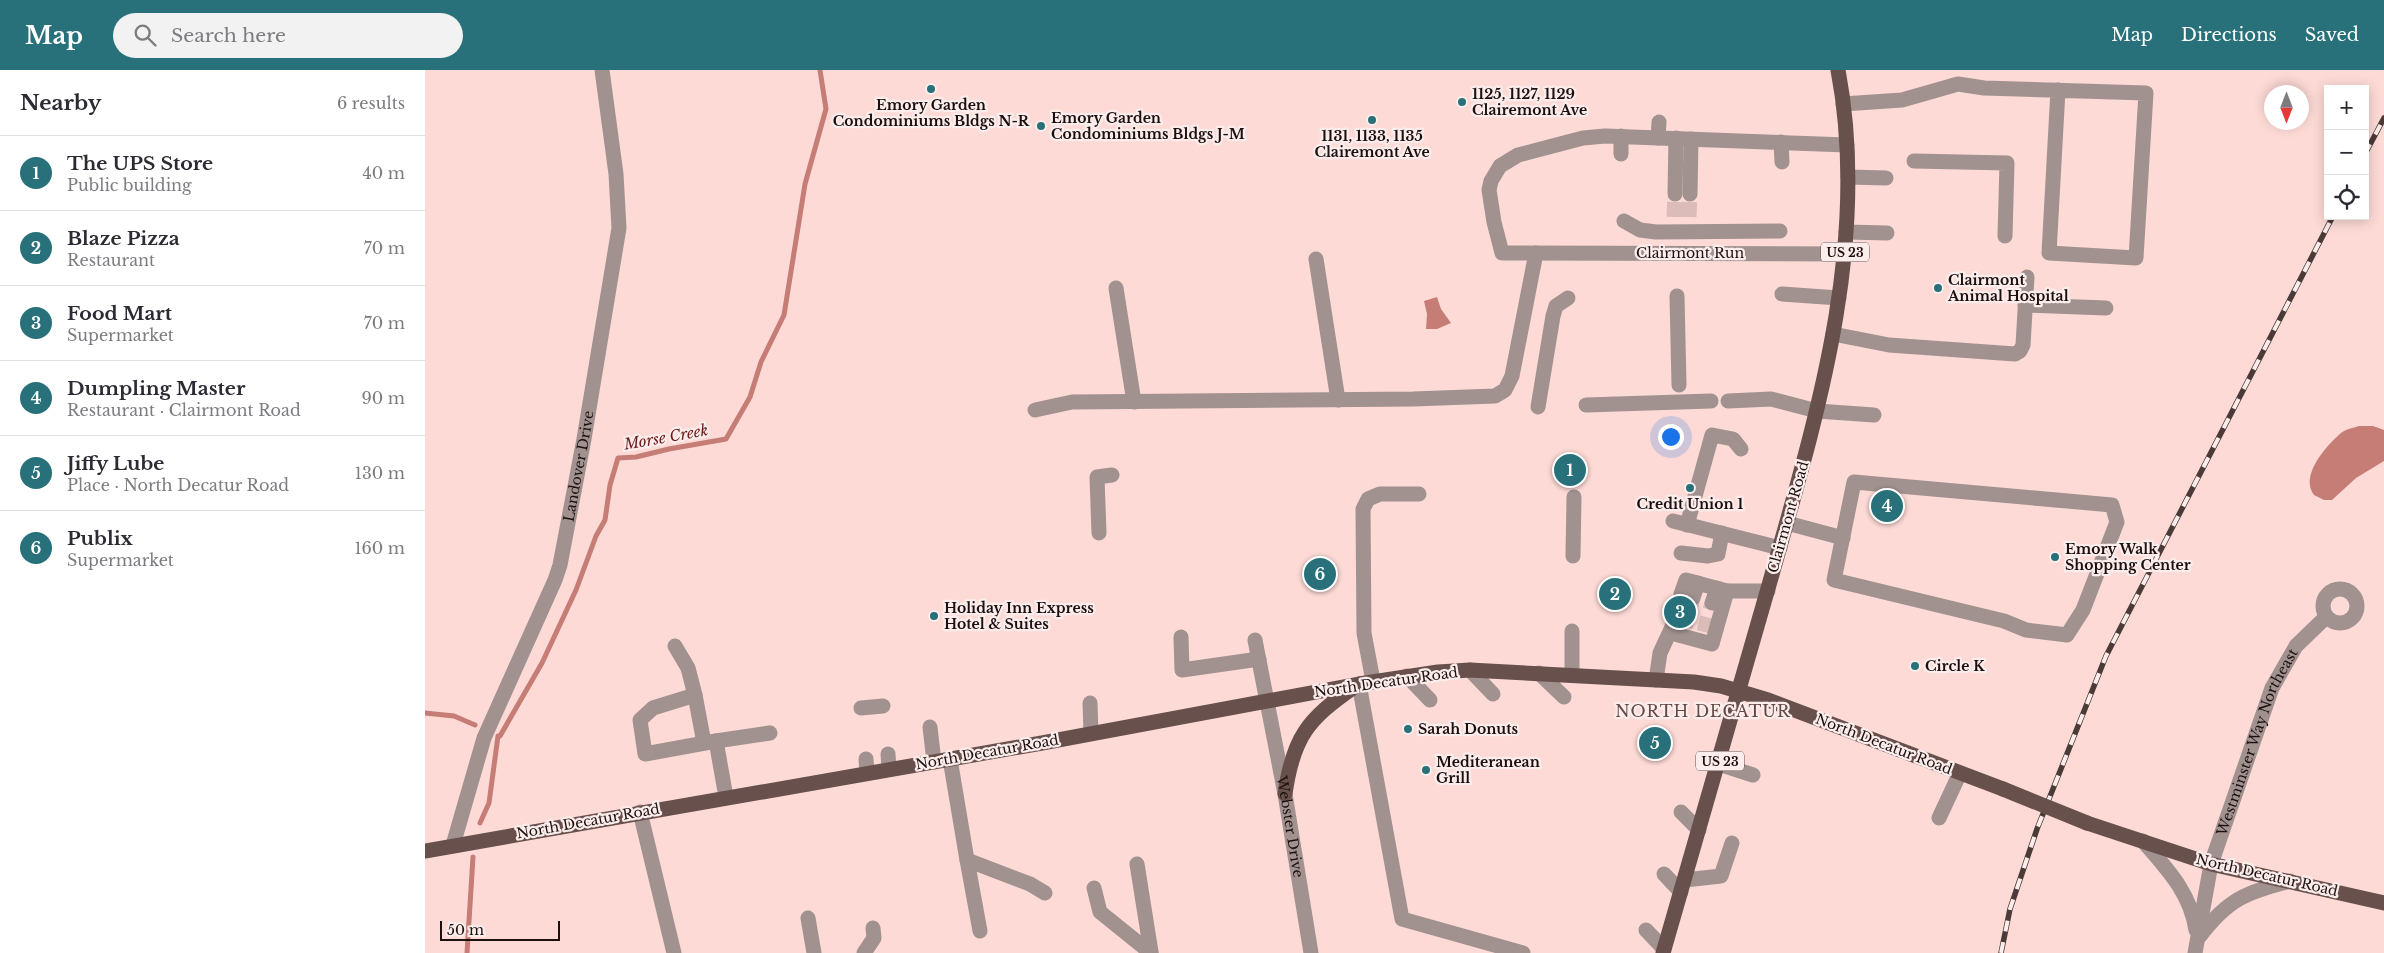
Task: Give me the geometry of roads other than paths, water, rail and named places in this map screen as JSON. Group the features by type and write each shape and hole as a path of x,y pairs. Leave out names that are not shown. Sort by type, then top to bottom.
{"main road":[{"name":"Clairmont Road","path":"1663,951 1719,764 1787,523 1817,411 1833,334 1847,232 1847,144 1838,70"},
{"name":"North Decatur Road","path":"425,851 726,797 889,762 934,762 1366,683 1407,676 1470,670 1701,683 1739,692 1788,707 1961,772 2087,823 2211,864 2384,902"},
{"path":"1285,794 1293,751 1303,735 1331,704 1366,683"}],"street":[{"name":"Landover Drive","path":"453,845 484,738 555,580 562,555 619,228 616,174 602,70"},
{"path":"1843,104 1902,100 1958,84 1984,88 2058,90 2146,93 2137,258 2049,253 2058,90"},
{"path":"1621,154 1621,136 1659,130 1684,139 1773,137 1847,144"},
{"name":"Clairmont Run","path":"1621,136 1583,138 1518,155 1500,166 1491,181 1489,200 1502,253 1845,254"},
{"path":"1773,137 1782,162"},
{"path":"1682,194 1684,139"},
{"path":"1914,161 2007,164 2005,236"},
{"path":"1848,177 1886,178"},
{"path":"1624,221 1640,230 1678,224 1781,231"},
{"path":"1847,232 1887,233"},
{"path":"1035,410 1061,403 1495,396 1501,394 1512,376 1535,253"},
{"path":"1316,259 1338,400"},
{"path":"1833,334 1889,345 2015,354 2023,348 2027,277"},
{"path":"1116,288 1134,402"},
{"path":"1782,294 1839,298"},
{"path":"1677,296 1679,386"},
{"path":"1538,407 1553,316 1556,306 1568,298"},
{"path":"2025,304 2106,308"},
{"path":"1729,401 1771,399 1817,411 1874,415"},
{"path":"1586,405 1711,401"},
{"path":"1741,448 1733,439 1711,435 1680,523 1780,548"},
{"path":"1099,533 1097,477 1113,476"},
{"path":"1854,482 2112,505 2117,522 2083,610 2067,635 2026,630 2003,621 1834,580 1843,538 1854,482"},
{"path":"1419,494 1380,494 1368,499 1363,509 1366,683 1402,919 1523,953"},
{"path":"1573,556 1574,497"},
{"path":"1787,523 1843,538"},
{"path":"1681,553 1707,556 1718,554 1722,533"},
{"path":"1657,680 1660,653 1688,633 1712,644 1705,593 1767,591"},
{"name":"Westminster Way Northeast","path":"2196,946 2211,864 2272,688 2296,646 2326,616"},
{"path":"1572,631 1572,675"},
{"path":"1181,637 1182,670 1259,659"},
{"name":"Webster Drive","path":"1255,640 1285,794 1311,953"},
{"path":"675,646 688,668 726,797"},
{"path":"1470,670 1493,694"},
{"path":"1539,673 1564,697"},
{"path":"1407,676 1430,700"},
{"path":"695,695 653,708 640,720 645,754 770,733"},
{"path":"1090,703 1091,733"},
{"path":"861,708 883,706"},
{"path":"930,727 934,762"},
{"path":"950,759 980,932"},
{"path":"1719,764 1753,776"},
{"path":"1939,818 1961,772"},
{"path":"640,812 674,953"},
{"path":"1681,812 1699,830"},
{"path":"2143,841 2183,889 2193,913 2196,946"},
{"path":"1664,874 1683,886 1721,876 1732,843"},
{"path":"967,860 1030,884 1045,893"},
{"path":"1137,864 1151,953"},
{"path":"2196,946 2212,920 2237,898 2249,892 2290,881"},
{"path":"1094,888 1100,912 1151,953"},
{"path":"807,918 814,953"},
{"path":"864,953 874,938 873,928"},
{"path":"1646,930 1663,951"}],"waterway":[{"name":"Morse Creek","path":"500,736 542,663 576,590 596,536 605,520 610,485 618,458 636,457 726,439 750,397 761,362 784,315 805,184 826,109 820,70"},
{"path":"425,713 454,716 475,725"},
{"path":"480,823 489,803 498,736"},
{"path":"467,953 473,857"}],"tunnel":[{"path":"1674,217 1675,194"},
{"path":"1689,217 1690,194"},
{"path":"1674,624 1681,594"},
{"path":"1685,627 1693,598"},
{"path":"1704,632 1712,603"}],"railway":[{"path":"2369,146 2384,118"},
{"path":"2001,953 2010,909 2037,829 2106,656 2331,220"}],"place":[{"name":"Emory Garden Condominiums Bldgs N-R","path":"931,89"},
{"name":"1125, 1127, 1129 Clairemont Ave","path":"1462,102"},
{"name":"1131, 1133, 1135 Clairemont Ave","path":"1372,120"},
{"name":"Emory Garden Condominiums Bldgs J-M","path":"1041,126"},
{"name":"Clairmont Animal Hospital","path":"1938,288"},
{"name":"The UPS Store","path":"1570,470"},
{"name":"Credit Union 1","path":"1690,488"},
{"name":"Dumpling Master","path":"1887,506"},
{"name":"Emory Walk Shopping Center","path":"2055,557"},
{"name":"Publix","path":"1320,574"},
{"name":"Blaze Pizza","path":"1615,594"},
{"name":"Food Mart","path":"1680,612"},
{"name":"Holiday Inn Express Hotel & Suites","path":"934,616"},
{"name":"Circle K","path":"1915,666"},
{"name":"Sarah Donuts","path":"1408,729"},
{"name":"Jiffy Lube","path":"1655,743"},
{"name":"Mediteranean Grill","path":"1426,770"}],"district":[{"name":"NORTH DECATUR","path":"1703,711"}]}
